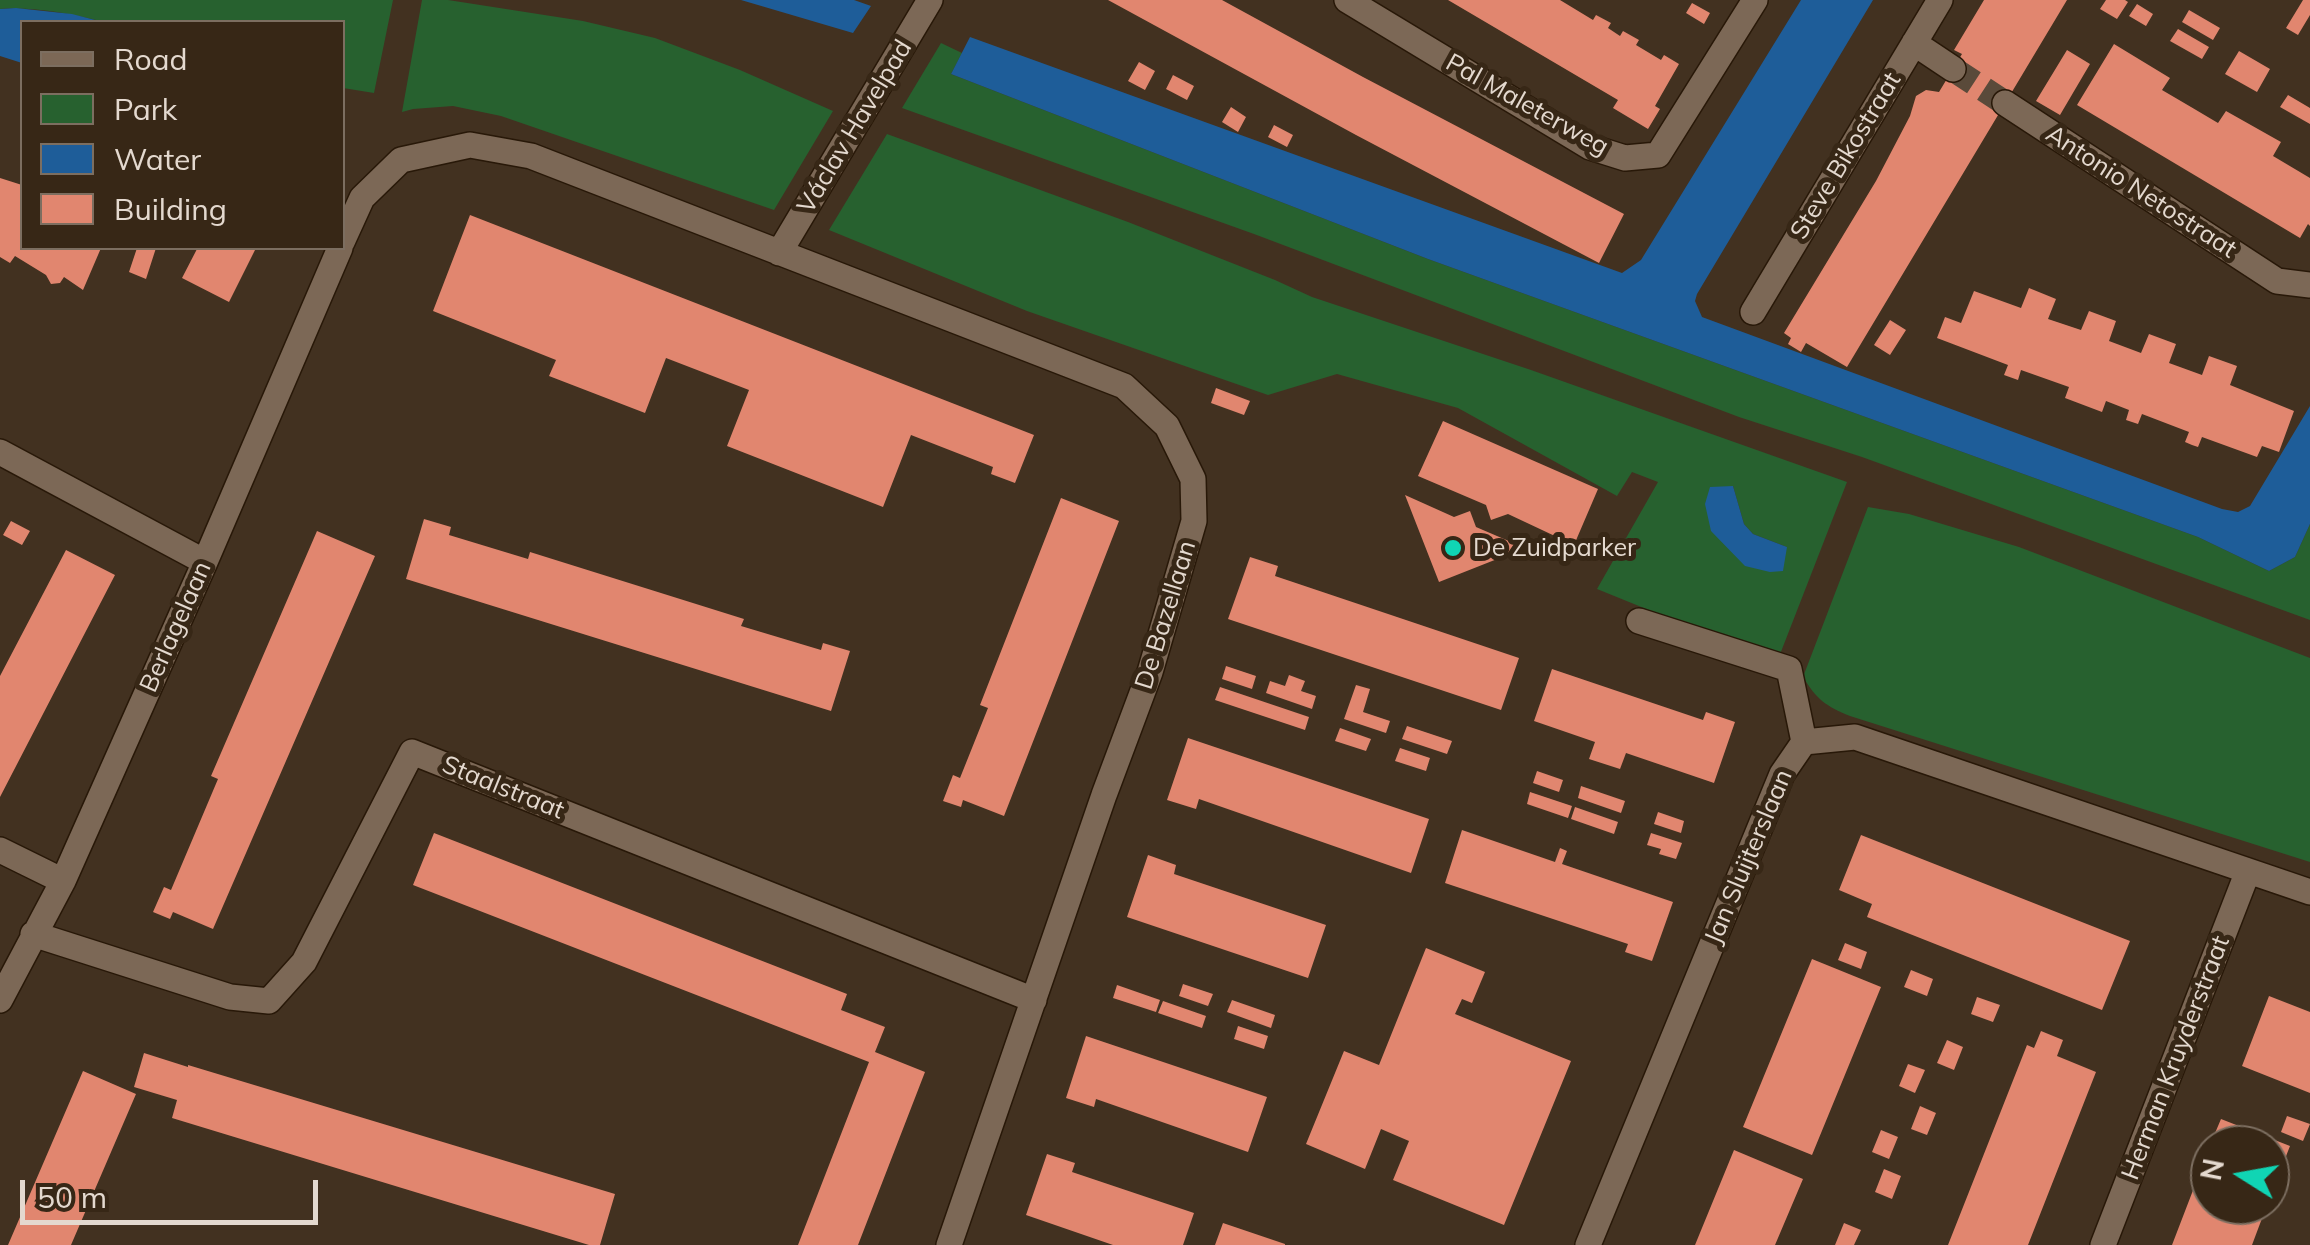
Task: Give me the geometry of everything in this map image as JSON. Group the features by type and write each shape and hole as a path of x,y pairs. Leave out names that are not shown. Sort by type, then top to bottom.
{"street":[{"name":"Václav Havelpad","path":"779,253 930,0"},
{"name":"Pal Maleterweg","path":"1347,0 1590,147 1625,158 1658,155 1755,0"},
{"name":"Steve Bikostraat","path":"1753,312 1940,0"},
{"path":"1914,44 1953,69"},
{"name":"Antonio Netostraat","path":"2005,103 2277,282 2310,284"},
{"name":"De Bazellaan","path":"401,160 470,145 532,156 1124,386 1167,426 1193,479 1194,522 1154,662 1104,794 949,1245"},
{"name":"Berlagelaan","path":"345,236 362,198 401,160"},
{"name":"Berlagelaan","path":"0,1000 63,881 339,250"},
{"path":"0,452 205,562"},
{"path":"1639,621 1789,668 1804,742"},
{"name":"Jan Sluijterslaan","path":"1588,1245 1782,774 1804,742 1855,738 2310,892"},
{"name":"Staalstraat","path":"33,934 230,998 270,1001 304,962 412,752 1034,1000"},
{"path":"0,850 63,881"},
{"name":"Herman Kruyderstraat","path":"2103,1245 2248,871"}],"green space":[{"path":"0,0 393,0 374,93 345,88 345,20 94,20 52,11 0,9"},
{"path":"422,0 448,0 583,21 655,38 833,111 774,210 501,116 453,106 402,112"},
{"path":"941,43 962,53 951,74 1428,259 2198,537 2269,571 2295,557 2310,524 2310,620 1862,457 1739,417 1254,234 902,108"},
{"path":"887,134 1128,222 1312,297 1847,482 1777,662 1597,589 1658,482 1632,472 1617,496 1458,408 1337,374 1268,395 1027,311 829,230","holes":["1733,486 1744,524 1753,534 1787,547 1711,531"]},
{"path":"1868,507 1909,514 2019,547 2310,658 2310,862 1850,716 1823,701 1803,677"}],"water":[{"path":"741,0 854,0 871,6 853,33"},
{"path":"1801,0 1873,0 1697,294 1695,301 1702,317 2238,512 2250,506 2310,406 2310,524 2295,557 2269,571 2198,537 1428,259 951,74 970,37 1622,273 1641,260"},
{"path":"0,9 72,14 95,20 20,20 20,62 0,56"},
{"path":"1733,486 1744,524 1753,534 1787,547 1783,571 1745,566 1711,531 1705,504 1710,487"}],"building":[{"path":"1108,0 1222,0 1624,214 1599,263"},
{"path":"1448,0 1560,0 1593,20 1596,15 1611,23 1608,28 1620,36 1623,31 1639,40 1636,45 1661,60 1664,55 1679,64 1655,106 1660,109 1648,129 1613,108 1618,100"},
{"path":"1984,0 2067,0 1847,367 1806,343 1801,352 1788,344 1791,338 1784,333 1876,181 1910,116 1916,96 1926,90 1939,92 1962,54 1954,50"},
{"path":"2106,0 2128,2 2117,19 2100,9"},
{"path":"2303,0 2310,0 2310,15 2298,35 2286,28"},
{"path":"1692,3 1710,13 1704,24 1686,13"},
{"path":"2137,4 2153,14 2146,26 2129,16"},
{"path":"2189,10 2220,28 2213,40 2182,22"},
{"path":"2178,29 2209,47 2202,59 2170,41"},
{"path":"2114,44 2170,78 2162,90 2218,123 2226,111 2281,142 2273,156 2310,178 2310,226 2300,238 2077,105"},
{"path":"2067,50 2090,64 2060,115 2036,101"},
{"path":"2239,51 2270,69 2257,92 2225,74"},
{"path":"1139,62 1155,71 1145,90 1128,81"},
{"path":"1173,75 1194,86 1187,100 1166,89"},
{"path":"2288,95 2310,108 2310,124 2280,107"},
{"path":"1231,107 1246,117 1238,132 1222,122"},
{"path":"1274,125 1293,135 1287,147 1268,137"},
{"path":"0,178 20,184 20,250 100,250 83,290 64,277 60,283 51,284 46,275 15,256 10,263 0,257"},
{"path":"470,215 1034,435 1015,483 991,474 993,467 911,435 883,507 727,446 749,390 666,358 645,413 549,376 556,360 433,311"},
{"path":"136,250 155,250 146,279 129,272"},
{"path":"196,250 255,250 229,302 182,278"},
{"path":"2029,288 2056,299 2048,319 2081,330 2089,311 2116,321 2109,341 2141,353 2149,334 2176,344 2169,363 2202,375 2209,356 2237,366 2230,385 2294,411 2279,452 2262,446 2257,457 2202,437 2198,447 2192,445 2185,442 2189,432 2142,414 2138,424 2126,420 2129,410 2106,401 2102,412 2065,398 2069,387 2021,370 2018,380 2004,375 2008,365 1937,338 1945,317 1961,323 1974,291 2021,308"},
{"path":"1890,320 1906,330 1890,355 1874,345"},
{"path":"1216,388 1250,401 1244,415 1211,403"},
{"path":"1443,421 1598,489 1574,545 1508,514 1491,520 1486,505 1418,476"},
{"path":"1405,495 1454,517 1470,511 1476,527 1525,548 1439,582"},
{"path":"1061,498 1119,521 1004,816 963,800 961,807 943,801 953,775 960,778 988,708 980,705"},
{"path":"424,519 451,527 449,535 528,559 530,552 744,619 741,626 821,650 823,643 850,651 831,711 406,579"},
{"path":"11,521 30,531 22,545 3,535"},
{"path":"317,531 375,556 213,929 173,912 170,919 153,912 164,887 171,890 218,779 211,776"},
{"path":"66,550 115,575 0,797 0,676"},
{"path":"1250,557 1278,566 1275,576 1519,658 1501,710 1228,619"},
{"path":"1226,666 1256,676 1252,689 1222,679"},
{"path":"1552,669 1703,720 1706,712 1735,722 1714,783 1626,753 1620,769 1589,759 1595,742 1534,721"},
{"path":"1289,675 1305,681 1301,691 1316,696 1312,709 1266,693 1270,681 1285,686"},
{"path":"1356,685 1370,689 1363,712 1390,721 1386,733 1344,719"},
{"path":"1220,687 1309,717 1305,730 1215,700"},
{"path":"1407,726 1452,741 1447,754 1402,739"},
{"path":"1340,728 1371,739 1366,751 1335,741"},
{"path":"1188,738 1429,819 1411,873 1199,799 1196,809 1167,800"},
{"path":"1400,748 1430,758 1426,771 1395,761"},
{"path":"1537,771 1563,780 1559,792 1533,783"},
{"path":"1581,786 1625,801 1621,813 1578,798"},
{"path":"1530,792 1572,806 1568,818 1527,804"},
{"path":"1575,807 1618,822 1614,834 1571,819"},
{"path":"1658,812 1684,821 1681,833 1654,824"},
{"path":"1462,830 1555,862 1560,848 1567,851 1562,864 1673,902 1652,961 1625,952 1628,944 1445,883"},
{"path":"434,833 847,994 841,1010 885,1027 875,1052 925,1072 858,1245 798,1245 869,1062 413,885"},
{"path":"1651,833 1682,843 1676,859 1647,845"},
{"path":"1861,835 2130,941 2102,1010 1867,917 1872,904 1839,890"},
{"path":"1148,855 1176,865 1174,874 1326,925 1308,978 1127,917"},
{"path":"1845,943 1867,952 1861,969 1838,960"},
{"path":"1426,948 1485,972 1472,1003 1462,999 1455,1014 1571,1061 1504,1225 1393,1180 1409,1141 1381,1129 1365,1169 1306,1144 1344,1051 1379,1065"},
{"path":"1812,959 1881,987 1812,1155 1743,1127"},
{"path":"1911,970 1933,979 1927,996 1904,987"},
{"path":"1183,984 1213,994 1208,1006 1179,996"},
{"path":"1117,985 1160,1000 1156,1012 1113,998"},
{"path":"2269,996 2310,1012 2310,1093 2242,1066"},
{"path":"1977,997 2000,1005 1993,1022 1971,1014"},
{"path":"1232,1000 1275,1015 1271,1028 1227,1012"},
{"path":"1163,1001 1206,1016 1202,1028 1158,1013"},
{"path":"1238,1026 1268,1036 1264,1049 1234,1039"},
{"path":"2041,1031 2063,1040 2057,1056 2096,1072 2028,1245 1948,1245 2027,1045 2034,1048"},
{"path":"1086,1036 1267,1097 1248,1152 1096,1099 1094,1107 1066,1098"},
{"path":"1947,1040 1963,1047 1954,1070 1937,1063"},
{"path":"144,1053 615,1194 600,1245 589,1245 172,1118 177,1100 134,1087"},
{"path":"1908,1064 1925,1070 1915,1093 1899,1086"},
{"path":"83,1071 136,1094 71,1245 8,1245"},
{"path":"1920,1106 1936,1113 1927,1135 1911,1129"},
{"path":"2287,1116 2310,1124 2303,1141 2290,1136 2290,1125 2284,1125"},
{"path":"1881,1130 1898,1137 1889,1159 1872,1152"},
{"path":"1734,1150 1803,1179 1775,1245 1695,1245"},
{"path":"1047,1154 1075,1163 1072,1172 1194,1213 1183,1245 1113,1245 1026,1215"},
{"path":"1884,1169 1901,1176 1892,1199 1875,1192"},
{"path":"2190,1198 2190,1225 2260,1225 2252,1245 2172,1245"},
{"path":"1223,1223 1285,1244 1285,1245 1215,1245"},
{"path":"1844,1223 1861,1230 1854,1245 1835,1245"}],"tunnel":[{"path":"1953,69 2005,103"}],"place":[{"name":"De Zuidparker","path":"1453,548"}]}
